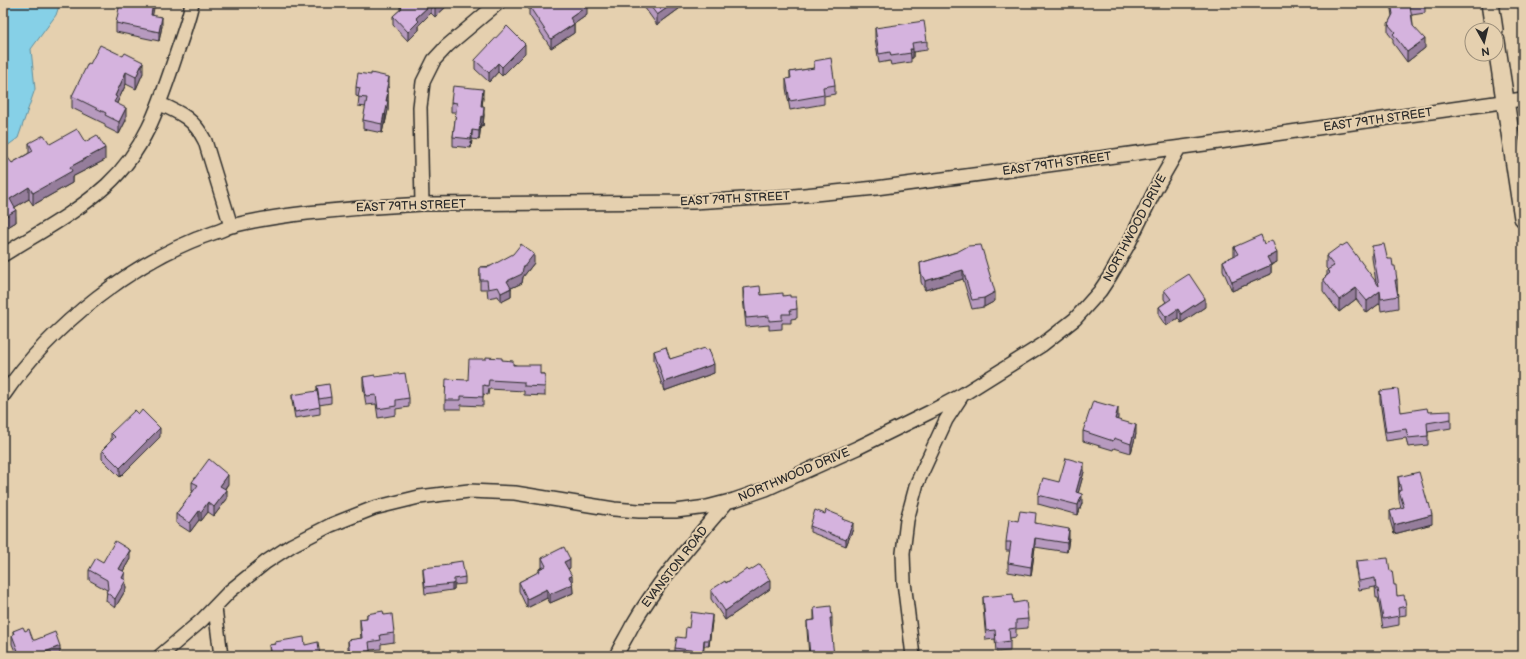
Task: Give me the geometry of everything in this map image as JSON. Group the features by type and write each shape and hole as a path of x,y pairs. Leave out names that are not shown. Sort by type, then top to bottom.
{"street":[{"path":"3,255 83,204 107,185 130,159 142,141 160,104 192,3"},
{"path":"422,204 420,107 423,82 431,65 438,55 498,3"},
{"path":"1490,3 1493,22"},
{"path":"1499,62 1523,218"},
{"name":"EAST 79TH STREET","path":"3,396 18,375 55,335 78,313 117,283 165,254 194,240 231,226 265,219 345,209 422,204 662,203 794,196 876,188 1179,148 1523,99"},
{"path":"160,104 176,110 186,117 201,132 231,226"},
{"name":"NORTHWOOD DRIVE","path":"160,656 215,608 230,591 279,553 308,536 359,513 418,497 469,491 515,493 614,509 657,512 697,508 752,495 871,441 962,395 1042,344 1075,319 1102,287 1119,262 1156,188 1179,148"},
{"path":"913,656 904,582 903,553 907,520 917,483 946,420 962,395"},
{"name":"EVANSTON ROAD","path":"616,656 637,618 672,567 727,502"},
{"path":"215,608 221,656"}],"water":[{"path":"3,3 60,3 56,15 31,49 35,89 18,138 3,149"}],"building":[{"path":"120,3 153,3 151,15 162,17 159,32 116,23"},
{"path":"403,3 440,3 435,8 431,4 416,18 419,21 408,32 393,16 402,8 400,6"},
{"path":"535,3 585,3 587,6 570,18 574,24 551,39 529,6"},
{"path":"648,3 674,3 657,15"},
{"path":"1391,3 1425,3 1410,6 1413,26 1425,39 1407,52 1393,34 1395,32 1388,24 1393,14"},
{"path":"924,21 927,41 912,43 913,49 910,49 911,53 891,56 890,52 879,54 875,28"},
{"path":"507,26 525,44 502,67 498,63 489,73 475,60"},
{"path":"100,45 123,56 125,53 143,62 136,77 126,72 115,96 117,97 114,102 126,108 119,122 105,115 106,113 72,96 88,63 90,64"},
{"path":"831,58 835,85 823,87 824,95 790,101 786,79 791,78 790,72 814,68 814,61"},
{"path":"358,73 371,75 371,73 389,77 386,92 388,92 386,101 388,101 382,124 363,120 367,98 358,97 360,88 356,87"},
{"path":"453,86 483,89 481,106 484,106 483,117 481,116 479,131 472,130 471,139 453,137 457,103 451,102"},
{"path":"77,129 85,142 97,135 105,148 70,167 72,171 33,193 29,187 10,199 16,210 3,218 3,161 8,158 12,163 33,151 29,143 44,135 50,144"},
{"path":"1261,235 1264,244 1272,240 1277,253 1267,257 1271,265 1232,282 1223,261 1238,254 1234,247"},
{"path":"1347,243 1379,286 1372,246 1384,244 1388,259 1392,259 1393,266 1395,266 1397,280 1395,280 1398,296 1381,299 1380,291 1367,301 1356,288 1339,300 1323,279 1330,273 1327,270 1334,266 1326,256 1341,245 1342,246"},
{"path":"521,244 534,254 523,268 522,274 507,281 511,288 501,293 498,287 488,289 487,280 480,280 480,267 489,267 513,254"},
{"path":"981,245 995,292 984,298 972,300 963,270 925,281 921,273 920,263 957,252 968,246"},
{"path":"1189,274 1205,298 1181,314 1178,309 1166,317 1159,307 1171,299 1164,290"},
{"path":"760,286 761,295 783,293 783,296 790,295 790,297 796,297 797,309 790,310 791,314 782,314 782,320 769,321 769,316 746,318 743,288"},
{"path":"666,347 670,359 705,348 706,350 709,349 714,364 664,382 654,351"},
{"path":"486,357 502,358 502,360 513,361 513,365 540,365 540,374 545,374 545,387 524,386 524,382 489,380 488,386 483,385 483,397 461,396 461,400 445,400 446,379 468,380 469,359 486,359"},
{"path":"405,373 409,398 396,400 396,406 378,409 376,395 366,396 363,377"},
{"path":"329,384 331,397 319,399 317,386"},
{"path":"1398,389 1401,412 1427,408 1428,412 1451,411 1451,419 1427,423 1428,436 1408,438 1406,429 1386,432 1380,391"},
{"path":"317,391 320,407 295,412 292,395"},
{"path":"1093,401 1118,408 1115,419 1136,425 1131,444 1114,438 1113,441 1083,431"},
{"path":"135,410 139,414 142,410 160,428 120,468 102,450 115,437 111,433"},
{"path":"1066,458 1084,463 1076,492 1082,494 1078,505 1038,495 1043,478 1059,482"},
{"path":"209,459 228,475 220,486 227,490 214,507 208,502 190,523 176,514 198,485 192,482"},
{"path":"1419,472 1432,515 1394,525 1390,511 1404,507 1399,491 1401,490 1398,477"},
{"path":"815,510 825,514 826,510 853,523 846,540 810,526"},
{"path":"1020,511 1036,513 1035,523 1069,529 1067,543 1035,538 1031,567 1008,563 1011,542 1006,542 1009,519 1018,521"},
{"path":"115,541 130,550 119,569 125,572 122,578 126,580 115,599 106,592 108,589 107,580 89,570 96,558 103,562"},
{"path":"564,547 570,559 564,562 572,576 569,577 573,584 550,594 547,589 527,599 519,582 540,571 539,569 546,566 542,558"},
{"path":"1388,558 1390,571 1392,570 1394,585 1396,585 1397,596 1404,595 1406,606 1398,608 1399,616 1383,619 1375,578 1359,581 1356,561"},
{"path":"462,561 465,577 454,579 454,583 452,584 425,587 423,568 449,565 449,563"},
{"path":"760,564 770,580 725,611 711,590 725,581 726,583 747,569 749,571"},
{"path":"1013,594 1014,603 1026,601 1028,619 1016,620 1016,628 1009,629 1010,641 996,643 995,630 986,631 983,597"},
{"path":"831,606 832,618 830,618 834,656 810,656 807,621 815,620 814,608"},
{"path":"383,611 384,615 392,614 394,633 380,635 381,640 369,642 370,651 350,654 348,640 362,638 360,619 367,618 367,614"},
{"path":"691,612 712,615 709,640 704,640 703,652 675,648 677,637 685,638 686,627 689,628"},
{"path":"23,627 25,631 29,629 33,640 55,632 60,646 38,656 20,656 12,635 14,634 13,631"},
{"path":"304,637 305,645 318,642 320,656 271,656 269,645 276,644 275,642"}]}
